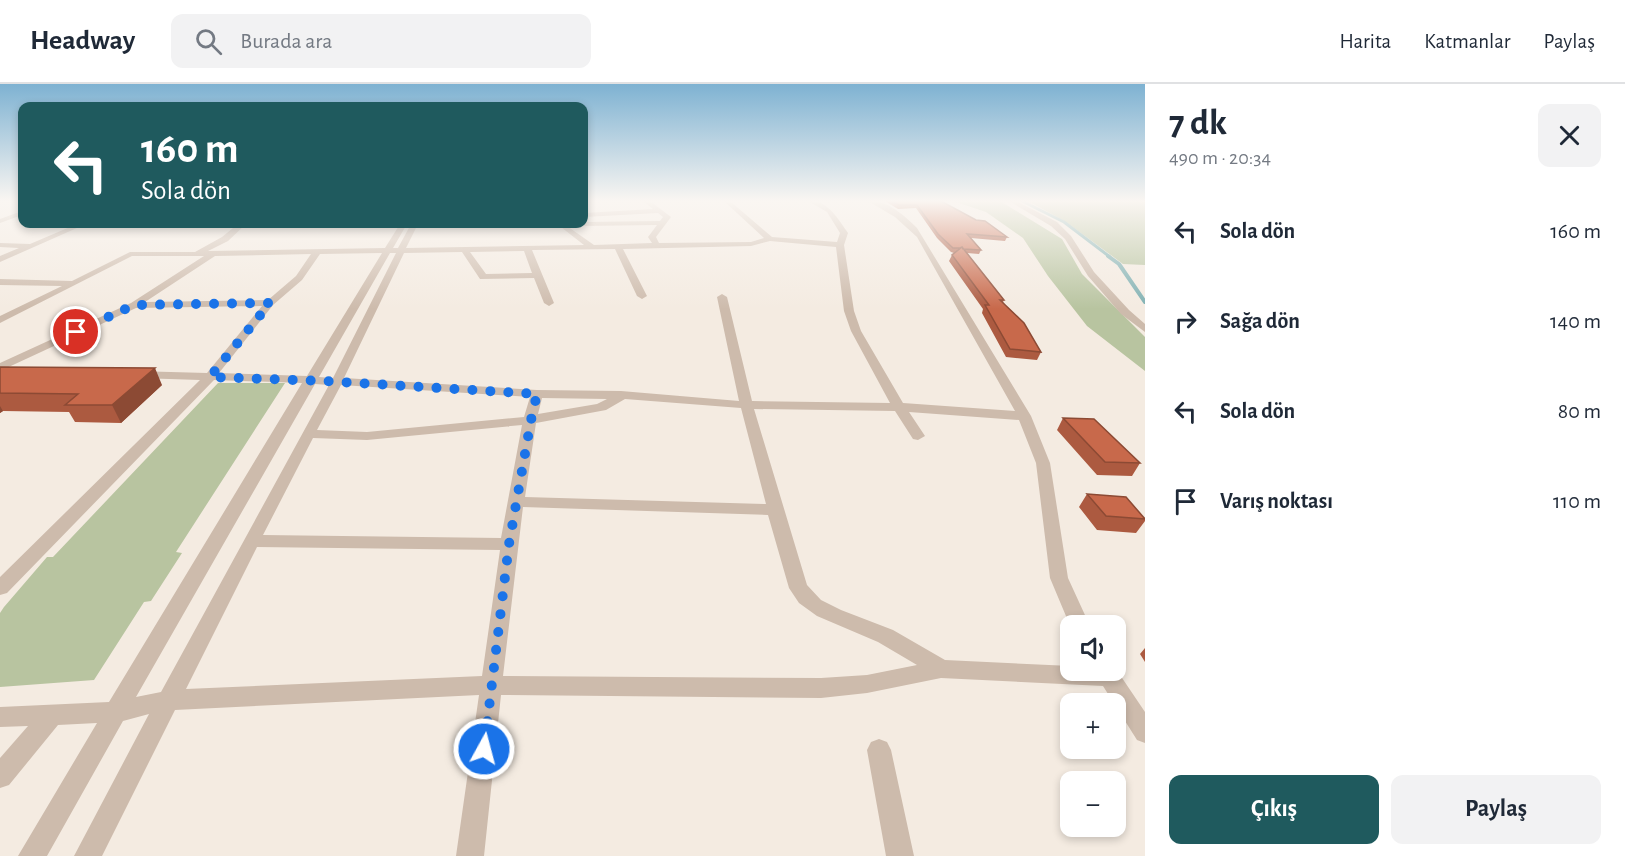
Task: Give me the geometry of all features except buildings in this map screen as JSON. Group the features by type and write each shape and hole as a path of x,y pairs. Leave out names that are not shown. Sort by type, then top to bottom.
{"street":[{"path":"0,259 52,237"},
{"path":"197,254 227,237"},
{"path":"88,856 250,541 337,381 398,237"},
{"path":"32,856 312,380 393,250 403,237"},
{"path":"577,237 592,248"},
{"path":"652,237 657,246"},
{"path":"844,237 840,245 849,311 856,331 918,436"},
{"path":"921,237 1024,416 1043,463 1059,578 1075,615"},
{"path":"1067,237 1091,274 1125,312 1145,329"},
{"path":"0,320 130,254 619,248 751,244 770,239 840,245"},
{"path":"0,245 32,246"},
{"path":"619,248 642,296"},
{"path":"528,249 549,303"},
{"path":"465,250 483,277 537,275"},
{"path":"0,588 210,377 270,303 299,278 317,252"},
{"path":"0,368 134,305 213,254"},
{"path":"0,282 74,284"},
{"path":"722,297 747,405 798,588 804,598 827,614 874,631 905,646 941,669"},
{"path":"134,305 270,303"},
{"path":"0,368 22,371"},
{"path":"126,374 337,381 747,405 899,407 1024,416"},
{"path":"470,856 509,544 537,394"},
{"path":"308,434 367,436 531,420 601,407 621,396"},
{"path":"517,502 775,509"},
{"path":"250,541 509,544"},
{"path":"0,717 116,712 169,700 492,685 821,688 867,684 941,669 1060,673"},
{"path":"1112,681 1145,732"},
{"path":"0,776 52,715"},
{"path":"879,750 900,856"}],"green space":[{"path":"1059,237 1062,239 1082,274 1145,337 1145,371 1087,326 1048,276 1023,238"},
{"path":"1086,237 1145,237 1145,265 1123,264"},
{"path":"218,383 285,383 176,552 182,553 151,601 144,602 94,680 0,687 0,613 4,607 47,557 53,557"}],"waterway":[{"path":"1084,237 1110,257"},
{"path":"1108,256 1119,264 1145,302"}],"route":[{"path":"76,332 134,305 270,303 210,377 324,381 537,394 509,544 484,749"}]}
